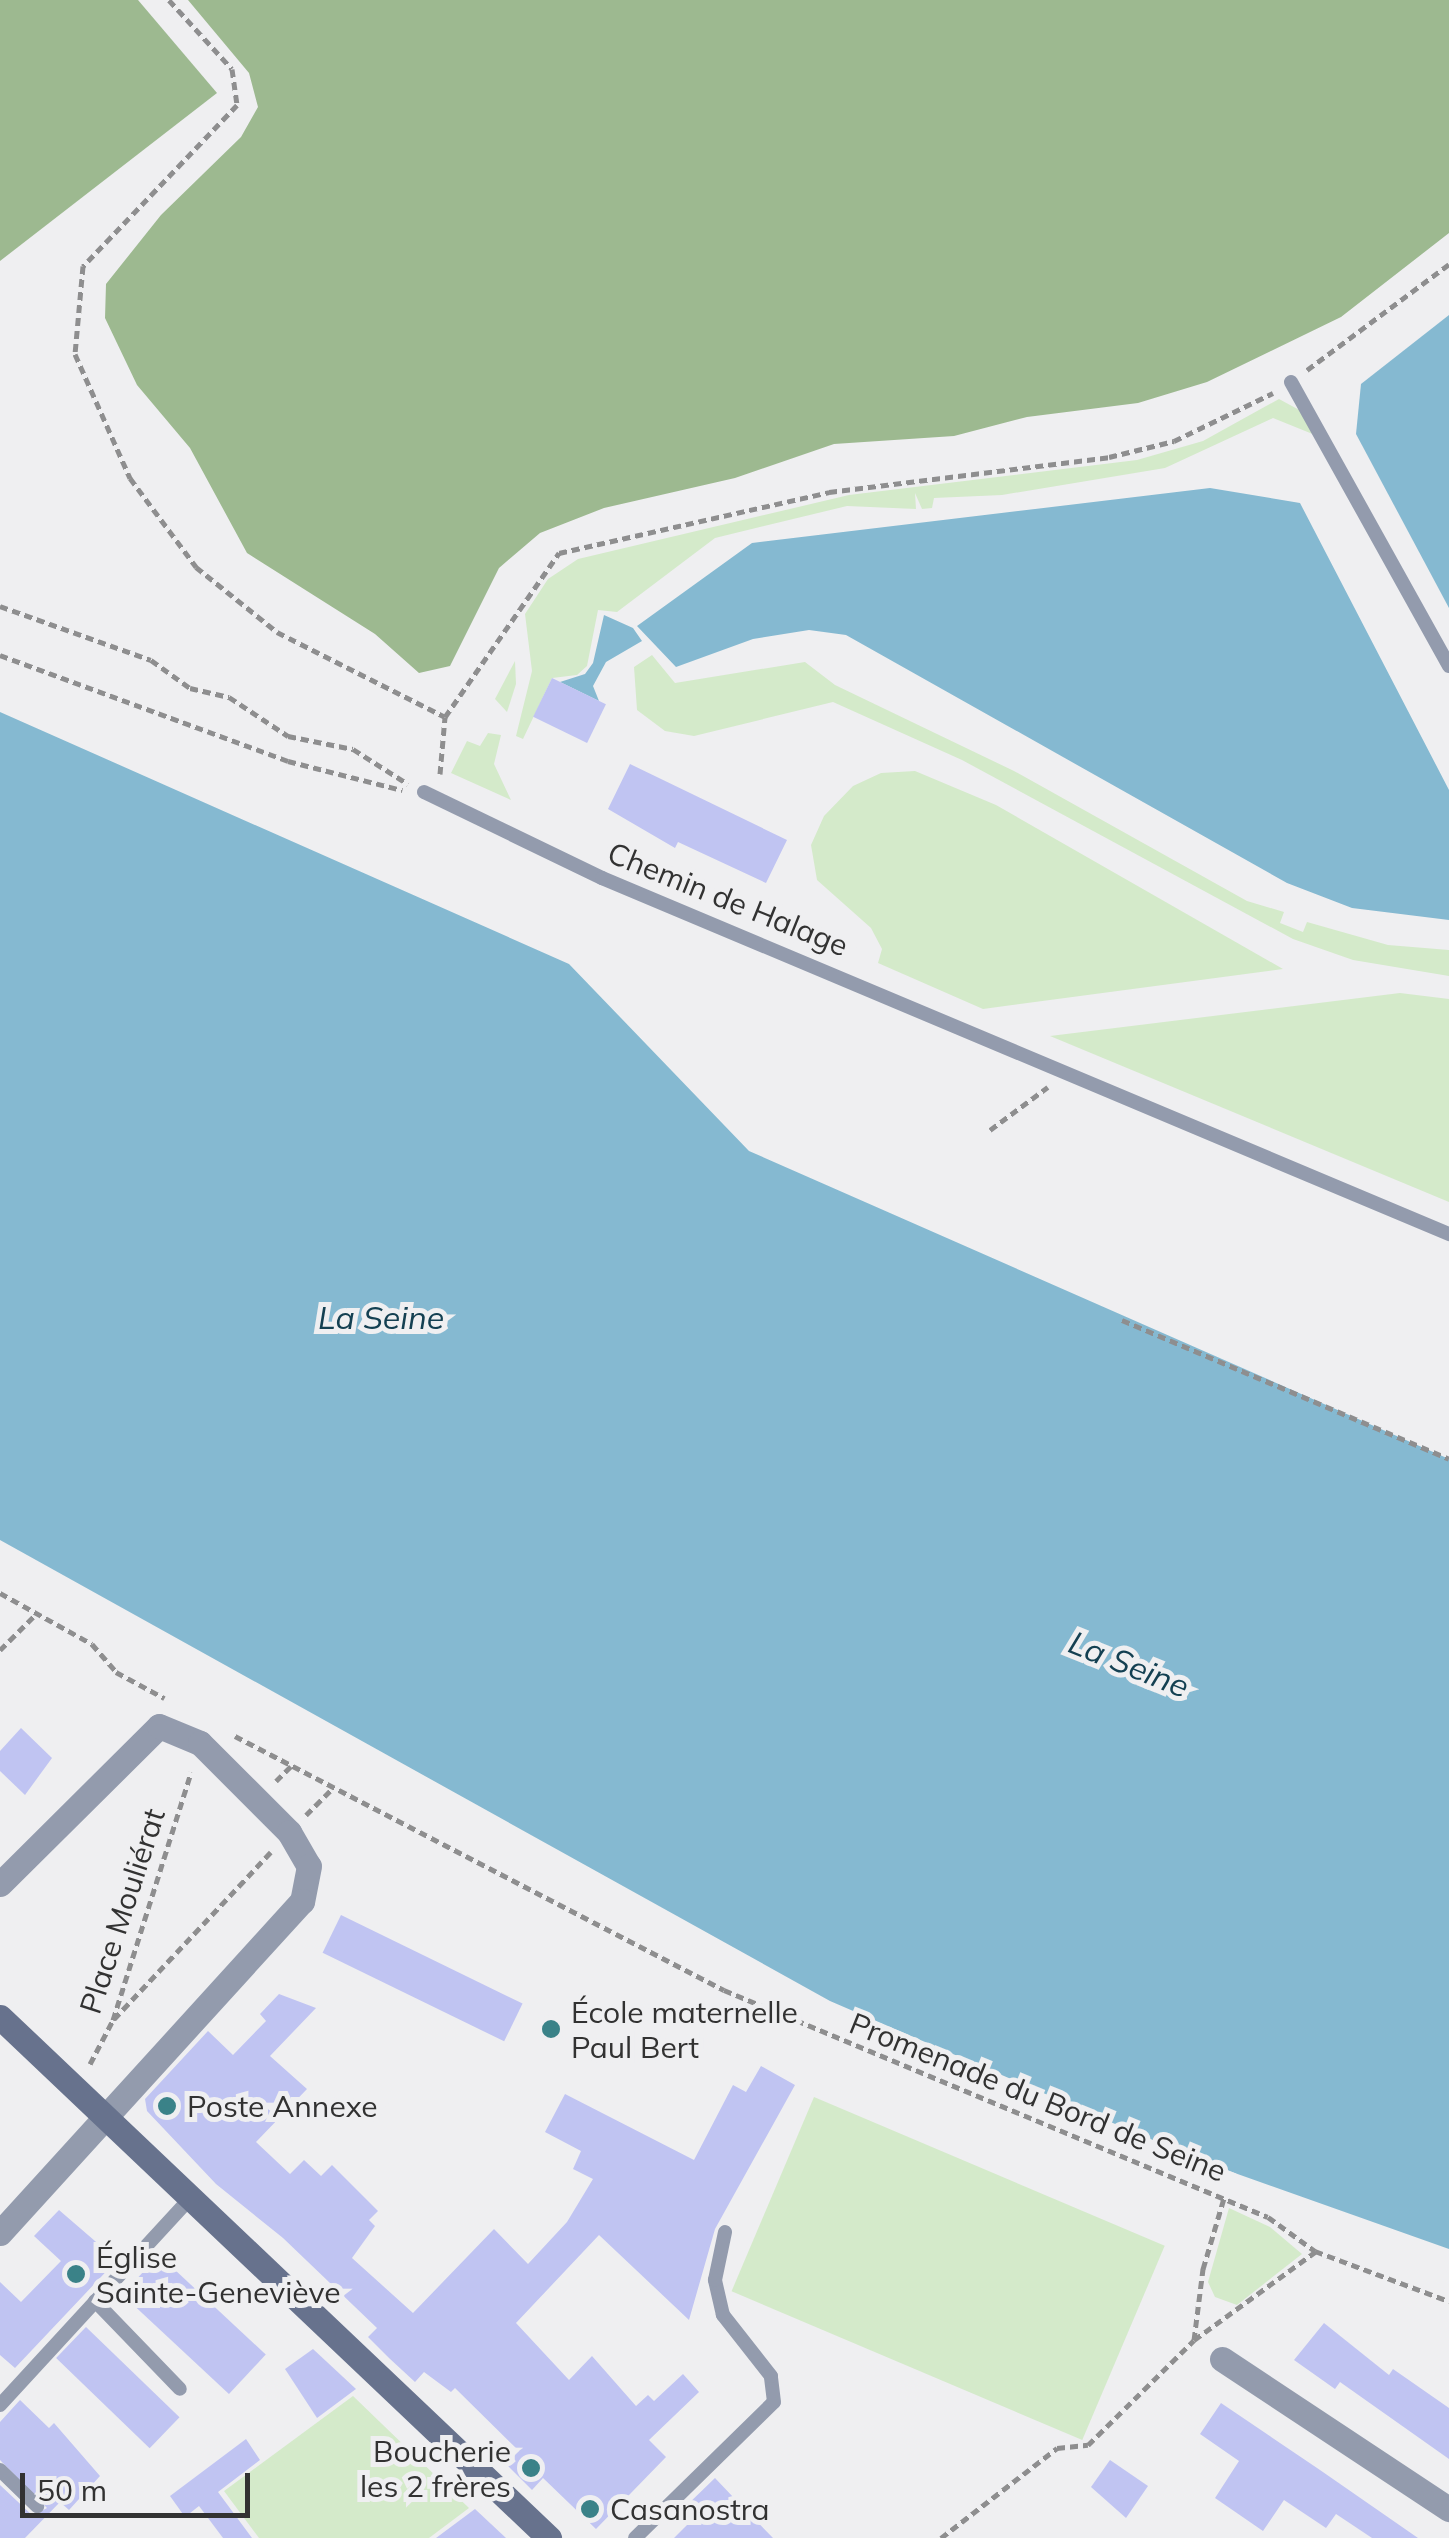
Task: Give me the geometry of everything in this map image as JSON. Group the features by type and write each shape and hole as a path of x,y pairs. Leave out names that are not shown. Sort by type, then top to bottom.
{"main road":[{"path":"0,2018 549,2538"}],"street":[{"path":"0,1884 159,1726 200,1743 289,1832 308,1866 302,1901 0,2233"},
{"path":"1226,2361 1449,2508"}],"lane":[{"path":"1291,382 1449,666"},
{"name":"Chemin de Halage","path":"424,792 602,878 1069,1071 1449,1234"},
{"path":"0,2404 191,2198"},
{"path":"635,2538 774,2402 771,2376 723,2315 714,2280 725,2232"},
{"path":"95,2301 180,2389"},
{"path":"0,2470 37,2506"}],"path":[{"path":"170,0 232,69 237,104 83,266 75,354 130,478 196,567 277,632 445,717"},
{"path":"440,768 445,717 559,553 828,492 1125,453 1232,417 1291,382 1449,264"},
{"path":"0,606 151,660 190,688 229,697 288,736 352,749 424,792"},
{"path":"0,654 288,760 382,788 424,792"},
{"path":"990,1130 1069,1071"},
{"path":"1122,1320 1449,1459"},
{"path":"0,1650 36,1614"},
{"name":"Place Mouliérat","path":"74,2086 113,2020 200,1743"},
{"path":"113,2020 332,1789"},
{"name":"Promenade du Bord de Seine","path":"395,1823 724,1990 1224,2198 1268,2218 1316,2251 1449,2301"},
{"path":"1224,2198 1203,2269 1194,2340 1217,2372 1226,2361"},
{"path":"941,2538 1058,2448 1088,2445 1194,2340 1316,2251"}],"green space":[{"path":"0,0 138,0 217,93 0,261"},
{"path":"188,0 1449,0 1449,233 1341,317 1207,382 1138,403 1027,417 954,436 834,444 735,478 604,508 540,533 499,568 450,666 419,673 375,634 247,553 190,448 137,385 105,318 106,284 161,215 241,137 258,107 249,73"},
{"path":"1279,399 1303,412 1315,435 1273,418 1165,468 1002,495 934,498 932,508 922,509 915,493 916,509 847,506 715,538 617,612 598,610 587,666 577,675 552,678 523,739 516,736 532,671 525,614 548,579 578,559 849,495 1137,460 1203,441"},
{"path":"652,655 675,683 805,662 835,685 1014,771 1247,901 1284,912 1280,923 1303,932 1307,922 1388,945 1449,950 1449,976 1353,960 1293,939 962,760 833,702 694,736 665,731 637,710 634,667"},
{"path":"515,661 516,684 507,712 495,699"},
{"path":"488,733 501,735 494,764 511,800 451,773 467,741 480,746"},
{"path":"915,771 996,805 1283,969 983,1009 878,963 882,949 871,928 817,880 811,845 824,816 853,786 881,773"},
{"path":"1400,993 1449,999 1449,1202 1050,1036"},
{"path":"814,2097 1165,2246 1082,2440 732,2291"},
{"path":"1229,2208 1270,2227 1302,2254 1237,2305 1215,2297 1208,2282"},
{"path":"353,2396 469,2508 429,2538 259,2538 224,2491"}],"water":[{"path":"1449,315 1449,608 1356,434 1361,384"},
{"path":"1210,488 1300,503 1449,790 1449,920 1352,908 1287,883 846,635 809,630 753,639 676,667 637,626 752,543"},
{"path":"604,615 633,628 642,641 606,662 593,686 599,701 560,682 585,674 593,663"},
{"name":"La Seine","path":"0,712 569,964 749,1151 1449,1459 1449,2249 1201,2161 830,2001 0,1540"}],"building":[{"path":"552,678 606,704 587,743 533,717"},
{"path":"630,764 787,840 766,883 678,842 675,848 608,809"},
{"path":"21,1728 52,1758 25,1795 0,1771 0,1751"},
{"path":"341,1915 523,2004 504,2041 323,1953"},
{"path":"279,1994 316,2008 270,2056 307,2089 256,2142 290,2174 304,2160 321,2176 332,2165 378,2211 369,2220 375,2226 352,2258 413,2313 494,2229 528,2264 567,2222 593,2179 573,2169 581,2151 545,2132 565,2094 694,2160 733,2085 746,2092 761,2066 795,2085 715,2229 689,2320 599,2235 516,2323 569,2380 592,2356 636,2406 648,2395 654,2401 683,2374 699,2392 649,2440 666,2457 596,2529 543,2478 532,2490 506,2464 519,2451 455,2388 451,2392 424,2372 415,2382 389,2358 368,2337 377,2328 283,2238 216,2184 147,2111 145,2099 208,2031 233,2055 266,2021 260,2014"},
{"name":"Église Sainte-Geneviève","path":"59,2210 117,2260 15,2368 0,2355 0,2282 21,2302 61,2261 34,2236"},
{"path":"159,2255 266,2355 229,2394 122,2294"},
{"path":"1324,2323 1389,2375 1393,2369 1449,2408 1449,2459 1340,2382 1335,2389 1294,2360"},
{"path":"86,2327 180,2417 150,2448 56,2358"},
{"path":"313,2349 356,2389 317,2418 285,2369"},
{"path":"20,2400 49,2428 54,2423 100,2476 69,2510 60,2502 25,2538 0,2538 0,2485 33,2516 47,2508 0,2460 0,2422"},
{"path":"1221,2403 1418,2538 1372,2538 1336,2514 1326,2528 1284,2500 1263,2531 1215,2498 1239,2461 1200,2434"},
{"path":"246,2439 260,2460 218,2492 252,2538 223,2538 199,2506 185,2517 170,2496"},
{"path":"1110,2460 1148,2486 1126,2518 1091,2487"},
{"path":"715,2478 773,2538 674,2538 694,2518 684,2508"},
{"path":"475,2509 506,2538 436,2538"}],"place":[{"name":"École maternelle Paul Bert","path":"551,2029"},
{"name":"Poste Annexe","path":"167,2106"},
{"name":"Église Sainte-Geneviève","path":"76,2274"},
{"name":"Boucherie les 2 frères","path":"531,2468"},
{"name":"Casanostra","path":"590,2509"}]}
